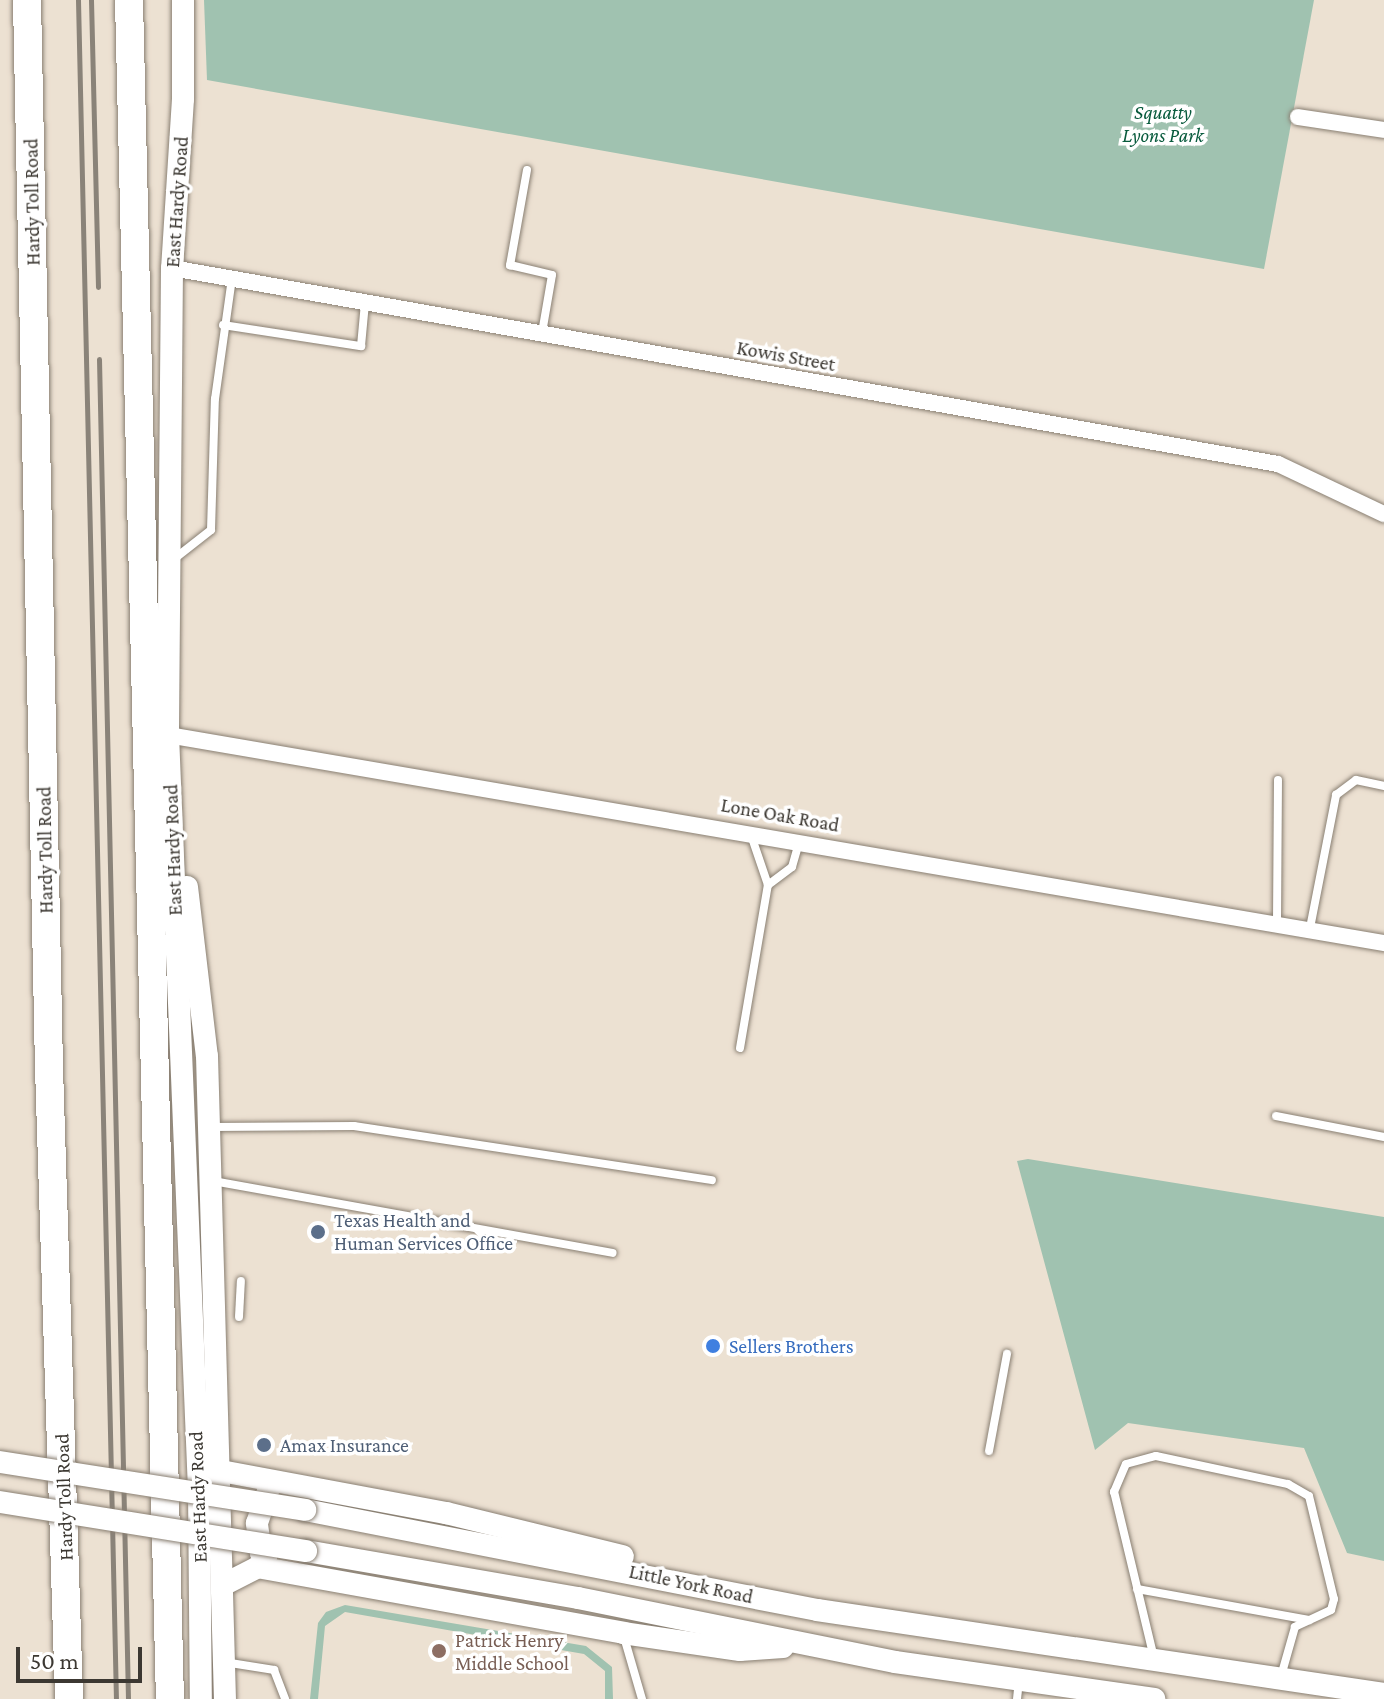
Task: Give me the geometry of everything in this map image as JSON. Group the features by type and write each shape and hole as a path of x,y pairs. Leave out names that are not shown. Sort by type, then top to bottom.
{"highway":[{"name":"Hardy Toll Road","path":"27,0 49,1037 69,1699"},
{"path":"129,0 170,1699"}],"main road":[{"name":"East Hardy Road","path":"183,0 183,99 172,268 168,735 199,1490 201,1699"},
{"path":"168,735 202,979 221,1471 225,1699"},
{"name":"Little York Road","path":"0,1462 199,1490 817,1610 1154,1658 1279,1688 1384,1694"},
{"path":"221,1471 568,1540 817,1610"},
{"path":"282,1572 261,1553 257,1523 267,1490 285,1482"},
{"name":"Little York Road","path":"0,1502 306,1551 854,1654 1018,1690 1153,1699"},
{"path":"223,1585 258,1567 623,1633 740,1650 813,1646"},
{"path":"854,1654 862,1617"}],"street":[{"path":"1298,117 1384,130"},
{"name":"Kowis Street","path":"172,268 1278,464 1384,514"},
{"name":"Lone Oak Road","path":"168,735 750,830 1384,943"}],"lane":[{"path":"527,170 510,265 552,275 542,333"},
{"path":"169,561 190,551 211,530 215,399 232,278"},
{"path":"223,325 361,346 365,302"},
{"path":"1277,922 1278,780"},
{"path":"1310,928 1336,795 1356,780 1384,786"},
{"path":"740,1048 768,885 750,830"},
{"path":"768,885 792,867 799,839"},
{"path":"1276,1116 1384,1137"},
{"path":"207,1127 354,1126 712,1180"},
{"path":"209,1180 613,1253"},
{"path":"239,1317 241,1281"},
{"path":"989,1451 1007,1354"},
{"path":"1154,1658 1114,1492 1126,1464 1156,1456 1288,1484 1309,1496 1334,1583 1331,1610 1295,1627 1279,1688"},
{"path":"1137,1589 1310,1620"},
{"path":"623,1633 642,1699"},
{"path":"224,1662 274,1670 285,1699"}],"green space":[{"name":"Squatty Lyons Park","path":"204,0 1314,0 1264,269 207,80"},
{"path":"1028,1159 1384,1217 1384,1561 1347,1553 1304,1448 1128,1423 1095,1450 1017,1161"},
{"path":"345,1605 586,1646 612,1667 613,1699 605,1699 605,1671 584,1654 345,1612 325,1626 318,1699 310,1699 318,1623 326,1612"}],"railway":[{"path":"78,0 116,1699"},
{"path":"91,0 98,287"},
{"path":"99,359 128,1699"}],"place":[{"name":"Texas Health and Human Services Office","path":"318,1232"},
{"name":"Sellers Brothers","path":"713,1346"},
{"name":"Amax Insurance","path":"264,1445"},
{"name":"Patrick Henry Middle School","path":"439,1651"}]}
